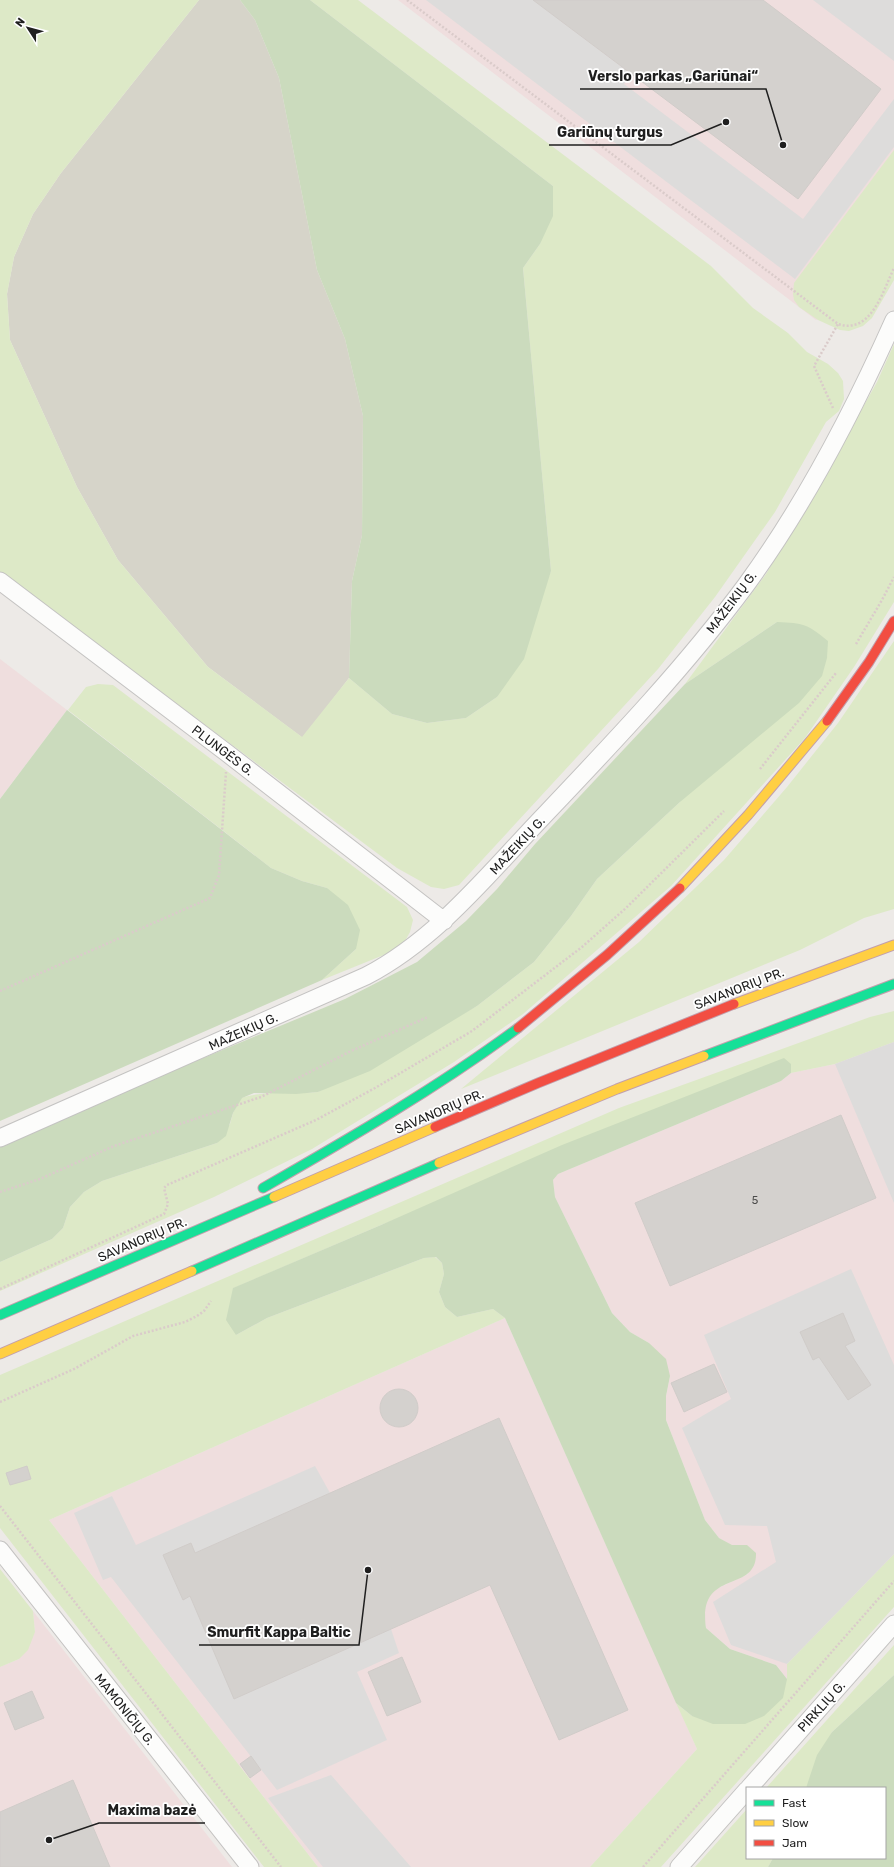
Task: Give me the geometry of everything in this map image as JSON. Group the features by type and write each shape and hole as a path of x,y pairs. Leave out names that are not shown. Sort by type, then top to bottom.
{"highway":[{"path":"256,1193 350,1138 490,1049 573,984 633,933 714,854 804,750 853,685 894,621"},
{"name":"SAVANORIŲ PR.","path":"0,1315 538,1083 706,1014 894,945"},
{"path":"0,1354 481,1145 617,1089 892,985"},
{"path":"181,1236 242,1201"}],"street":[{"name":"MAŽEIKIŲ G.","path":"0,1138 366,976 392,963 444,921 600,757 678,671 747,583 788,522 842,426 874,365 894,320"},
{"name":"PLUNGĖS G.","path":"0,581 227,753 444,921"},
{"name":"MAMONIČIŲ G.","path":"0,1550 250,1867"},
{"name":"PIRKLIŲ G.","path":"750,1787 894,1624"},
{"name":"PIRKLIŲ G.","path":"679,1867 746,1791"}],"path":[{"path":"407,0 838,324 852,327 864,322 873,310 894,268"},
{"path":"838,324 814,366 842,426"},
{"path":"854,648 894,577"},
{"path":"757,773 841,668"},
{"path":"0,991 210,898 219,875 227,753"},
{"path":"0,1289 164,1214 168,1204 164,1193 164,1188 167,1185 316,1120 375,1088 472,1031 582,947 626,908 727,808"},
{"path":"0,1192 40,1179 114,1146 261,1097 351,1050 428,1017"},
{"path":"0,1402 74,1369 133,1336 185,1322 198,1316 204,1311 211,1301"},
{"path":"0,1506 280,1867"},
{"path":"643,1867 894,1581"}],"shaded area":[{"path":"199,0 240,0 255,20 279,78 317,270 345,339 363,416 362,535 352,581 349,678 303,738 208,667 118,560 77,487 10,340 7,294 14,257 33,214 61,173"},
{"path":"398,0 894,0 894,245 876,283 816,320"},
{"path":"426,0 533,0 631,74 624,84 803,219 894,99 894,147 795,279"},
{"path":"813,0 894,0 894,61"},
{"path":"0,659 67,710 0,799"},
{"path":"894,1042 894,1554 787,1664 787,1679 776,1665 730,1649 706,1628 704,1617 706,1601 714,1590 748,1574 747,1545 731,1545 719,1538 705,1520 666,1420 666,1396 670,1376 649,1343 630,1332 612,1313 555,1197 553,1180 558,1174 781,1081 791,1073 835,1064"},
{"path":"894,1042 894,1203 835,1064"},
{"path":"851,1269 894,1365 894,1554 787,1664 731,1645 713,1602 776,1562 767,1526 725,1525 682,1428 731,1399 704,1335"},
{"path":"505,1318 697,1749 590,1867 318,1867 49,1520"},
{"path":"315,1466 330,1493 195,1553 191,1543 163,1555 183,1599 190,1596 235,1698 391,1629 399,1653 357,1672 387,1740 277,1790 111,1577 103,1580 74,1513 112,1496 136,1545"},
{"path":"33,1611 232,1867 0,1867 0,1667 19,1659 35,1632"},
{"path":"331,1775 411,1867 323,1867 268,1798"}],"green space":[{"path":"0,0 199,0 61,173 33,214 14,257 7,294 10,340 77,487 118,560 208,667 302,737 349,678 392,714 427,723 466,718 497,697 551,571 523,268 540,244 553,186 310,0 358,0 711,266 753,308 788,333 807,352 828,364 838,373 843,381 844,399 839,411 826,422 775,512 715,597 658,669 459,885 444,889 431,887 397,868 0,572"},
{"path":"240,0 310,0 553,186 553,216 540,244 523,268 551,571 524,659 497,697 466,718 427,723 392,714 349,678 352,581 362,535 363,416 345,339 317,270 279,78 255,20"},
{"path":"894,150 894,280 872,318 863,326 849,331 840,330 818,320 799,307 794,300 794,283"},
{"path":"894,344 894,602 854,667 805,738 671,886 523,1014 454,1062 312,1149 214,1197 0,1291 0,1262 52,1239 63,1228 70,1207 84,1192 102,1181 217,1143 230,1124 233,1113 241,1098 269,1093 318,1092 477,1006 534,962 571,916 597,879 680,802 777,622 685,684 766,574 817,489 877,382"},
{"path":"777,622 793,623 805,626 815,631 828,641 827,658 822,676 799,703 680,802 597,879 571,916 534,962 477,1006 370,1071 318,1092 296,1094 254,1093 242,1098 233,1113 226,1136 217,1143 102,1181 84,1192 70,1207 63,1228 52,1239 0,1262 0,1145 71,1113 345,999 417,962 466,921 497,889 535,844 685,684"},
{"path":"894,641 894,909 864,918 800,950 461,1089 639,942 724,860 787,787 838,723"},
{"path":"98,684 113,685 407,907 413,920 410,932 405,941 396,950 322,980 356,949 327,888 302,881 271,868 68,710 86,687"},
{"path":"67,710 271,868 302,881 327,888 348,905 360,930 356,949 322,980 0,1121 0,799"},
{"path":"894,1011 894,1042 835,1064 791,1073 791,1064 381,1225 234,1288 236,1335 267,1318 424,1258 435,1257 442,1263 444,1274 439,1292 445,1307 457,1317 493,1309 505,1318 49,1520 318,1867 264,1867 0,1528 0,1375 619,1108 870,1017"},
{"path":"784,1058 791,1064 791,1073 781,1081 558,1174 553,1180 555,1197 612,1313 630,1332 649,1343 666,1359 670,1376 666,1396 666,1420 705,1520 719,1538 732,1545 747,1545 756,1553 754,1566 747,1574 728,1583 710,1596 706,1609 706,1628 730,1649 776,1665 787,1679 783,1698 764,1716 745,1724 713,1724 692,1716 676,1703 505,1318 493,1309 457,1317 445,1307 439,1292 444,1274 442,1263 436,1257 424,1258 267,1318 236,1335 226,1320 233,1288 381,1225 562,1145"},
{"path":"894,1554 894,1607 661,1867 590,1867 697,1749 676,1703 692,1716 787,1679 787,1664"},
{"path":"0,1569 33,1611 35,1632 28,1650 19,1659 0,1667"},
{"path":"894,1645 894,1675 832,1732 806,1787 767,1787"},
{"path":"894,1675 894,1867 768,1867 772,1859 886,1859 886,1787 806,1787 817,1755 832,1732"},
{"path":"746,1810 746,1859 772,1859 768,1867 695,1867"}],"building":[{"path":"533,0 763,0 881,89 798,199"},
{"path":"841,1115 876,1198 670,1286 635,1203"},
{"path":"843,1313 855,1341 845,1346 871,1385 848,1400 819,1357 813,1360 800,1332"},
{"path":"714,1364 727,1392 684,1412 671,1383"},
{"path":"395,1389 403,1389 413,1394 417,1401 417,1415 413,1422 403,1427 395,1427 385,1422 383,1419 380,1412 380,1404 385,1394 388,1392"},
{"path":"499,1418 628,1710 559,1740 490,1585 234,1699 190,1596 183,1600 163,1555 191,1543 195,1553"},
{"path":"27,1466 31,1479 10,1485 6,1473"},
{"path":"402,1657 421,1702 387,1716 368,1672"},
{"path":"32,1691 44,1718 15,1730 4,1703"},
{"path":"251,1756 261,1770 250,1778 240,1764"},
{"path":"73,1780 110,1867 0,1867 0,1812"}],"traffic: fast":[{"path":"704,1056 894,984"},
{"path":"263,1188 425,1092 518,1028"},
{"path":"192,1271 439,1163"},
{"path":"0,1315 274,1197"}],"traffic: slow":[{"path":"680,888 748,815 827,721"},
{"path":"734,1004 894,945"},
{"path":"439,1163 617,1089 704,1056"},
{"path":"274,1197 435,1127"},
{"path":"0,1354 192,1271"}],"traffic: jam":[{"path":"827,721 869,662 894,621"},
{"path":"518,1028 607,955 680,888"},
{"path":"435,1127 538,1083 734,1004"}],"place":[{"name":"Gariūnų turgus","path":"726,122"},
{"name":"Verslo parkas „Gariūnai“","path":"783,145"},
{"name":"Smurfit Kappa Baltic","path":"368,1570"},
{"name":"Maxima bazė","path":"49,1840"}]}
